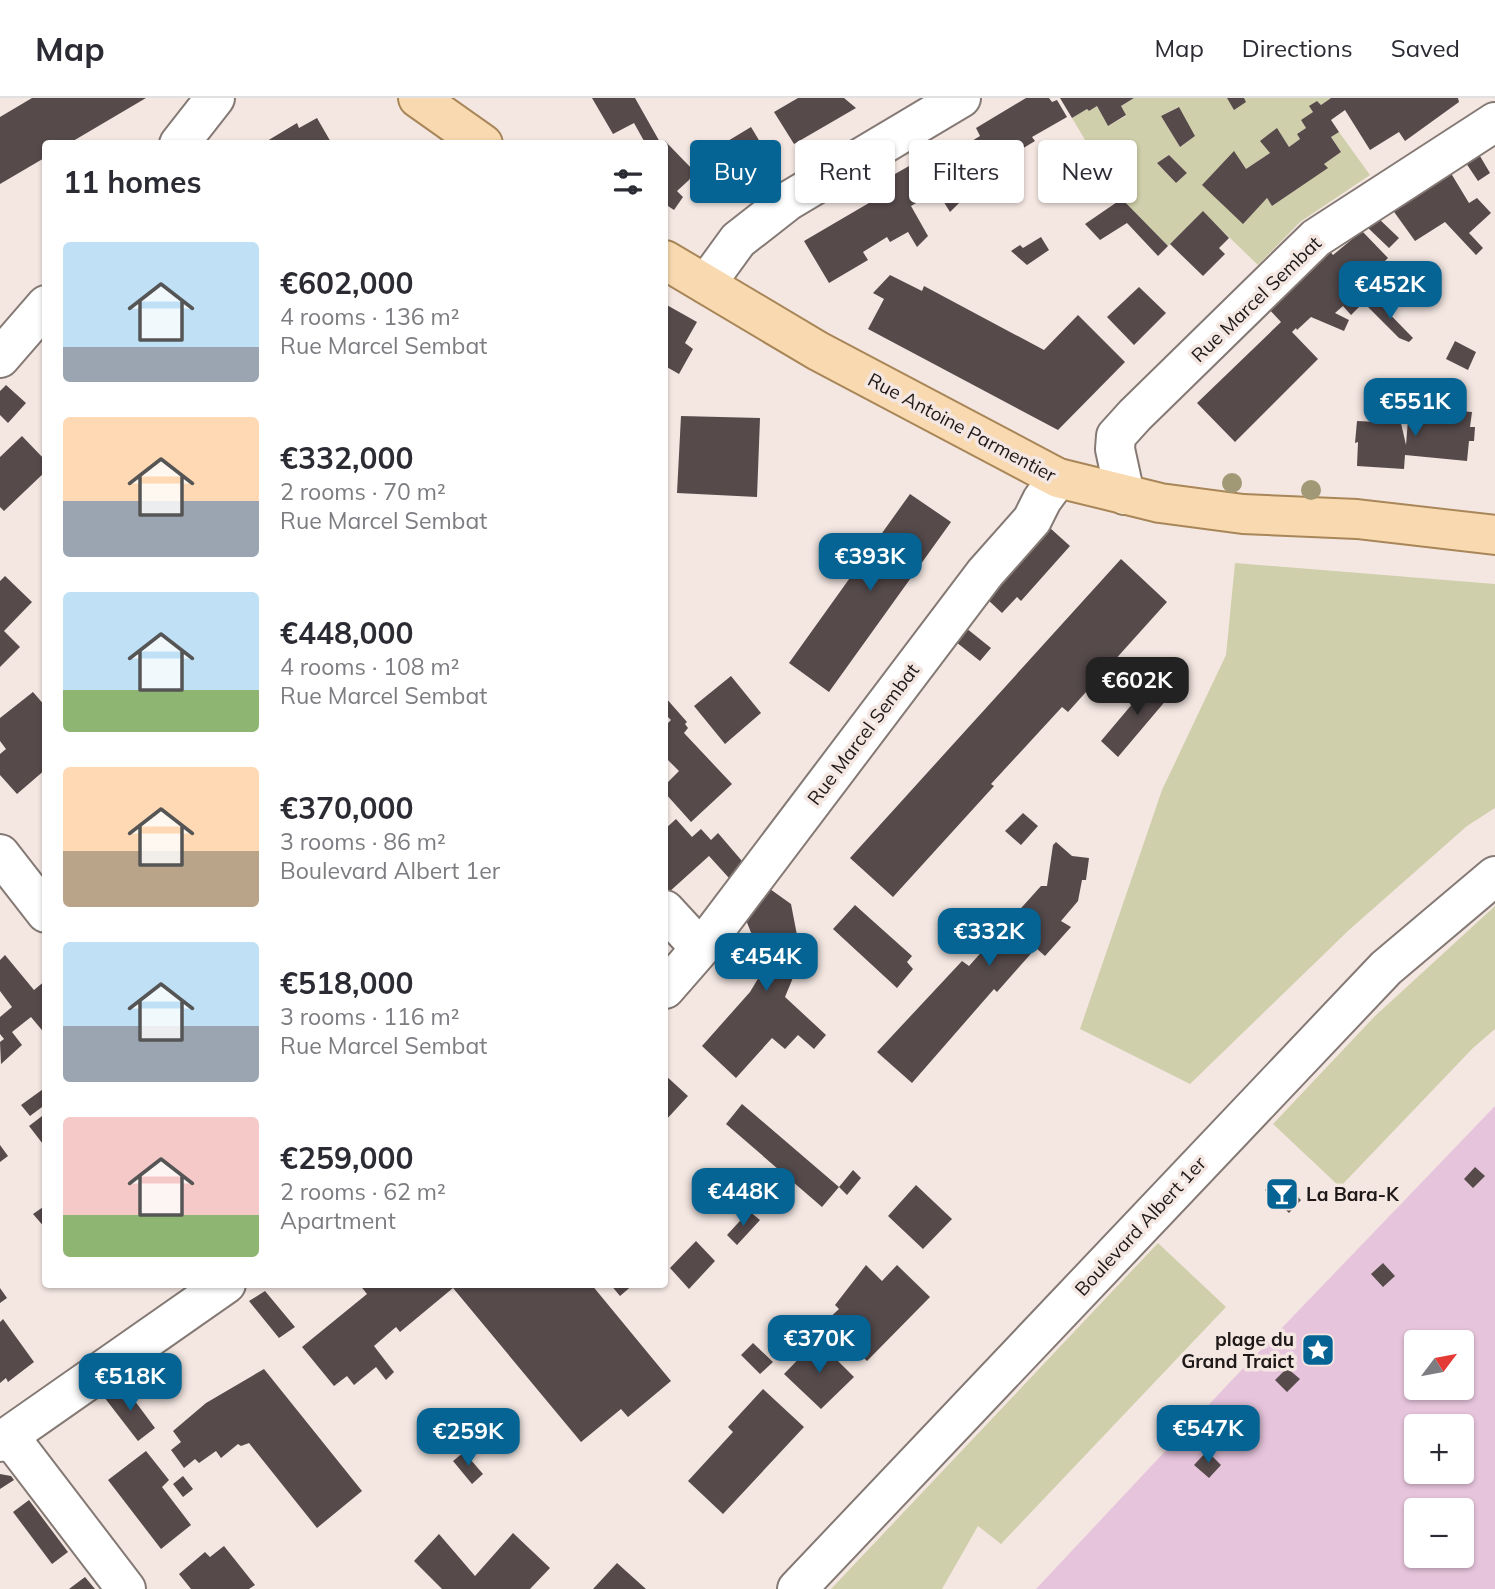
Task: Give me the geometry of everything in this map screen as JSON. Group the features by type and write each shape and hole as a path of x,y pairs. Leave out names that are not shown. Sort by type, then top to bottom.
{"main road":[{"path":"418,98 477,140"},
{"name":"Rue Antoine Parmentier","path":"668,262 818,351 1058,478 1160,503 1243,514 1357,519 1495,535"}],"street":[{"path":"182,140 215,98"},
{"path":"706,284 738,240 788,201 920,108 961,98"},
{"name":"Rue Marcel Sembat","path":"1125,495 1115,449 1116,436 1135,415 1316,239 1495,122"},
{"path":"0,358 42,310"},
{"name":"Rue Marcel Sembat","path":"668,985 700,948 985,573 1032,520 1058,478"},
{"path":"0,855 42,908"},
{"name":"Boulevard Albert 1er","path":"797,1589 1386,968 1495,876"},
{"path":"668,913 700,948"},
{"path":"126,1589 5,1439 220,1288"}],"green space":[{"path":"1134,98 1331,98 1321,105 1317,101 1310,106 1313,112 1301,120 1306,128 1297,134 1300,139 1289,147 1277,129 1261,141 1270,153 1246,169 1234,152 1272,206 1327,168 1324,164 1341,152 1331,137 1339,132 1370,175 1300,222 1258,265 1203,212 1168,246 1126,203 1137,203 1137,140 1085,140 1072,118 1097,106 1108,126 1126,116 1121,106","holes":["1178,107 1195,136 1180,147 1161,116","1169,155 1187,173 1176,183 1157,163"]},
{"path":"1235,563 1495,584 1495,808 1467,826 1349,930 1190,1084 1080,1029 1162,790 1226,655"},
{"path":"1495,906 1495,1029 1473,1048 1340,1187 1273,1124 1375,1016"},
{"path":"1158,1243 1226,1307 1001,1544 978,1526 942,1589 831,1589"}],"shaded area":[{"path":"1495,1106 1495,1589 1036,1589 1230,1382"}],"building":[{"path":"32,98 146,98 75,140 42,140 42,159 0,184 0,117"},
{"path":"592,98 635,98 659,140 643,140 634,123 613,134"},
{"path":"798,98 844,98 856,108 801,140 795,140 794,144 774,112"},
{"path":"1026,98 1049,98 1052,102 1057,100 1067,117 1032,137 1035,141 1024,148 1024,140 973,140 980,136 976,128"},
{"path":"1060,98 1134,98 1121,106 1126,115 1108,126 1097,106 1072,118"},
{"path":"1227,98 1244,98 1246,102 1234,110"},
{"path":"1331,98 1458,98 1459,102 1405,141 1399,132 1370,150 1345,110 1331,120 1339,132 1331,137 1341,152 1324,164 1328,168 1272,206 1267,198 1243,224 1202,185 1234,151 1246,169 1270,153 1260,141 1277,128 1289,147 1300,139 1297,134 1306,128 1301,120 1313,112 1309,106 1317,101 1321,105"},
{"path":"1179,107 1195,136 1180,147 1161,116"},
{"path":"317,118 330,140 269,140 297,123 299,128"},
{"path":"751,127 759,140 729,140"},
{"path":"668,144 690,167 690,178 677,191 683,197 674,210 668,206"},
{"path":"1477,151 1490,173 1478,181 1464,160"},
{"path":"1169,155 1187,173 1176,183 1157,163"},
{"path":"909,166 909,203 916,203 911,206 928,236 917,247 908,232 890,242 887,237 863,252 868,260 829,283 804,241 869,203 895,203 895,174"},
{"path":"1449,170 1469,203 1477,198 1491,213 1469,233 1483,248 1476,255 1445,222 1415,241 1392,209"},
{"path":"944,203 959,203 950,212"},
{"path":"1116,203 1126,203 1168,246 1158,256 1127,223 1100,240 1085,224"},
{"path":"1203,211 1229,238 1219,248 1225,254 1203,276 1170,244"},
{"path":"1378,218 1399,238 1389,248 1366,226"},
{"path":"1362,231 1388,258 1384,262 1395,275 1373,296 1361,284 1357,288 1360,293 1358,296 1364,302 1351,315 1343,306 1335,313 1349,320 1344,331 1311,317 1292,332 1318,359 1235,442 1197,403 1281,322 1268,308 1329,250 1333,255"},
{"path":"1041,237 1049,250 1027,265 1011,251 1020,245 1023,248"},
{"path":"890,275 922,291 924,286 1044,350 1078,315 1125,362 1058,430 868,329 884,299 873,293"},
{"path":"1139,287 1166,313 1134,345 1107,317"},
{"path":"1375,299 1413,338 1409,342 1399,338 1368,307"},
{"path":"668,306 697,322 685,343 693,349 679,374 668,368"},
{"path":"1455,341 1476,352 1468,370 1446,359"},
{"path":"6,385 26,403 8,423 0,415 0,391"},
{"path":"1409,407 1472,412 1470,427 1475,427 1474,441 1469,441 1467,461 1405,455 1404,469 1357,466 1357,421 1401,423 1406,445"},
{"path":"681,416 760,418 757,497 677,493"},
{"path":"22,436 42,457 42,475 4,511 0,507 0,457"},
{"path":"910,494 951,522 829,692 789,663"},
{"path":"1050,528 1070,546 1021,601 1017,597 1002,613 987,599 1023,555"},
{"path":"1121,559 1167,602 1068,712 1062,707 893,897 850,858"},
{"path":"5,576 32,602 4,631 20,647 0,667 0,581"},
{"path":"966,628 991,648 980,661 956,642"},
{"path":"731,676 761,713 725,744 694,706"},
{"path":"1155,677 1173,692 1118,757 1101,741"},
{"path":"33,692 42,702 42,772 17,794 0,775 0,754 6,749 0,741 0,718"},
{"path":"668,700 687,722 685,724 688,728 684,733 732,784 691,822 668,796 668,782 679,771 668,760 668,723 671,720 668,717"},
{"path":"1023,813 1038,826 1021,845 1005,831"},
{"path":"676,819 692,837 701,829 711,840 718,833 742,861 729,878 709,856 669,892 668,826"},
{"path":"1056,842 1072,856 1089,858 1086,880 1082,880 1078,901 1061,921 1071,927 1045,956 1036,948 997,992 994,989 912,1083 877,1052 962,961 969,966 1041,886 1047,886 1053,845"},
{"path":"770,889 791,904 803,966 797,968 785,997 826,1035 814,1049 798,1035 785,1049 772,1038 736,1078 702,1046 750,992 765,967 759,967 754,940 746,920"},
{"path":"855,905 912,956 907,962 913,969 897,988 833,929"},
{"path":"5,955 34,990 42,983 42,1030 31,1017 12,1032 22,1045 1,1064 0,1042 4,1039 0,1034 0,1017 12,1007 0,991 0,960"},
{"path":"668,1078 688,1096 668,1118"},
{"path":"42,1090 42,1107 30,1116 21,1105"},
{"path":"742,1104 839,1187 822,1207 726,1124"},
{"path":"42,1116 42,1143 29,1126"},
{"path":"0,1145 8,1156 0,1162"},
{"path":"1475,1167 1485,1176 1473,1188 1464,1179"},
{"path":"853,1170 861,1178 847,1195 839,1187"},
{"path":"1277,1178 1301,1200 1289,1213 1265,1190"},
{"path":"916,1185 952,1219 923,1249 888,1216"},
{"path":"42,1208 42,1224 33,1214"},
{"path":"749,1211 760,1220 737,1245 727,1235"},
{"path":"696,1241 715,1261 689,1289 670,1268"},
{"path":"1383,1263 1395,1276 1383,1287 1371,1274"},
{"path":"866,1265 882,1281 897,1265 930,1297 867,1361 826,1321 839,1309 835,1305"},
{"path":"0,1288 7,1298 0,1303"},
{"path":"362,1288 453,1288 400,1332 396,1327 374,1346 394,1372 386,1380 376,1367 354,1385 347,1376 334,1386 302,1347 367,1294"},
{"path":"453,1288 594,1288 671,1381 628,1417 621,1409 581,1442"},
{"path":"613,1288 629,1288 620,1296"},
{"path":"265,1291 295,1327 279,1338 249,1301"},
{"path":"3,1319 34,1362 8,1382 6,1378 0,1383 0,1322"},
{"path":"817,1340 854,1377 821,1409 784,1374"},
{"path":"753,1343 773,1362 760,1374 741,1355"},
{"path":"1287,1368 1300,1379 1287,1392 1275,1380"},
{"path":"264,1369 362,1491 317,1528 249,1443 241,1446 238,1444 221,1458 216,1451 199,1463 195,1459 184,1468 171,1450 181,1442 173,1431 206,1403"},
{"path":"123,1385 155,1428 138,1441 104,1397"},
{"path":"763,1389 804,1427 723,1514 688,1481 733,1432 728,1427"},
{"path":"146,1451 169,1480 162,1487 191,1525 161,1549 108,1480"},
{"path":"1207,1451 1221,1465 1209,1478 1194,1465"},
{"path":"464,1452 483,1474 472,1484 453,1461"},
{"path":"0,1474 11,1476 14,1480 0,1489"},
{"path":"183,1476 193,1489 183,1497 173,1484"},
{"path":"29,1500 68,1552 52,1564 13,1512"},
{"path":"513,1533 550,1568 530,1589 442,1589 414,1561 439,1534 475,1576"},
{"path":"224,1546 255,1585 249,1589 191,1589 179,1574 205,1552 210,1557"},
{"path":"617,1563 646,1589 593,1589"},
{"path":"85,1577 95,1589 69,1589"}],"place":[{"name":"La Bara-K","path":"1282,1194"},
{"name":"plage du Grand Traict","path":"1318,1350"}]}
